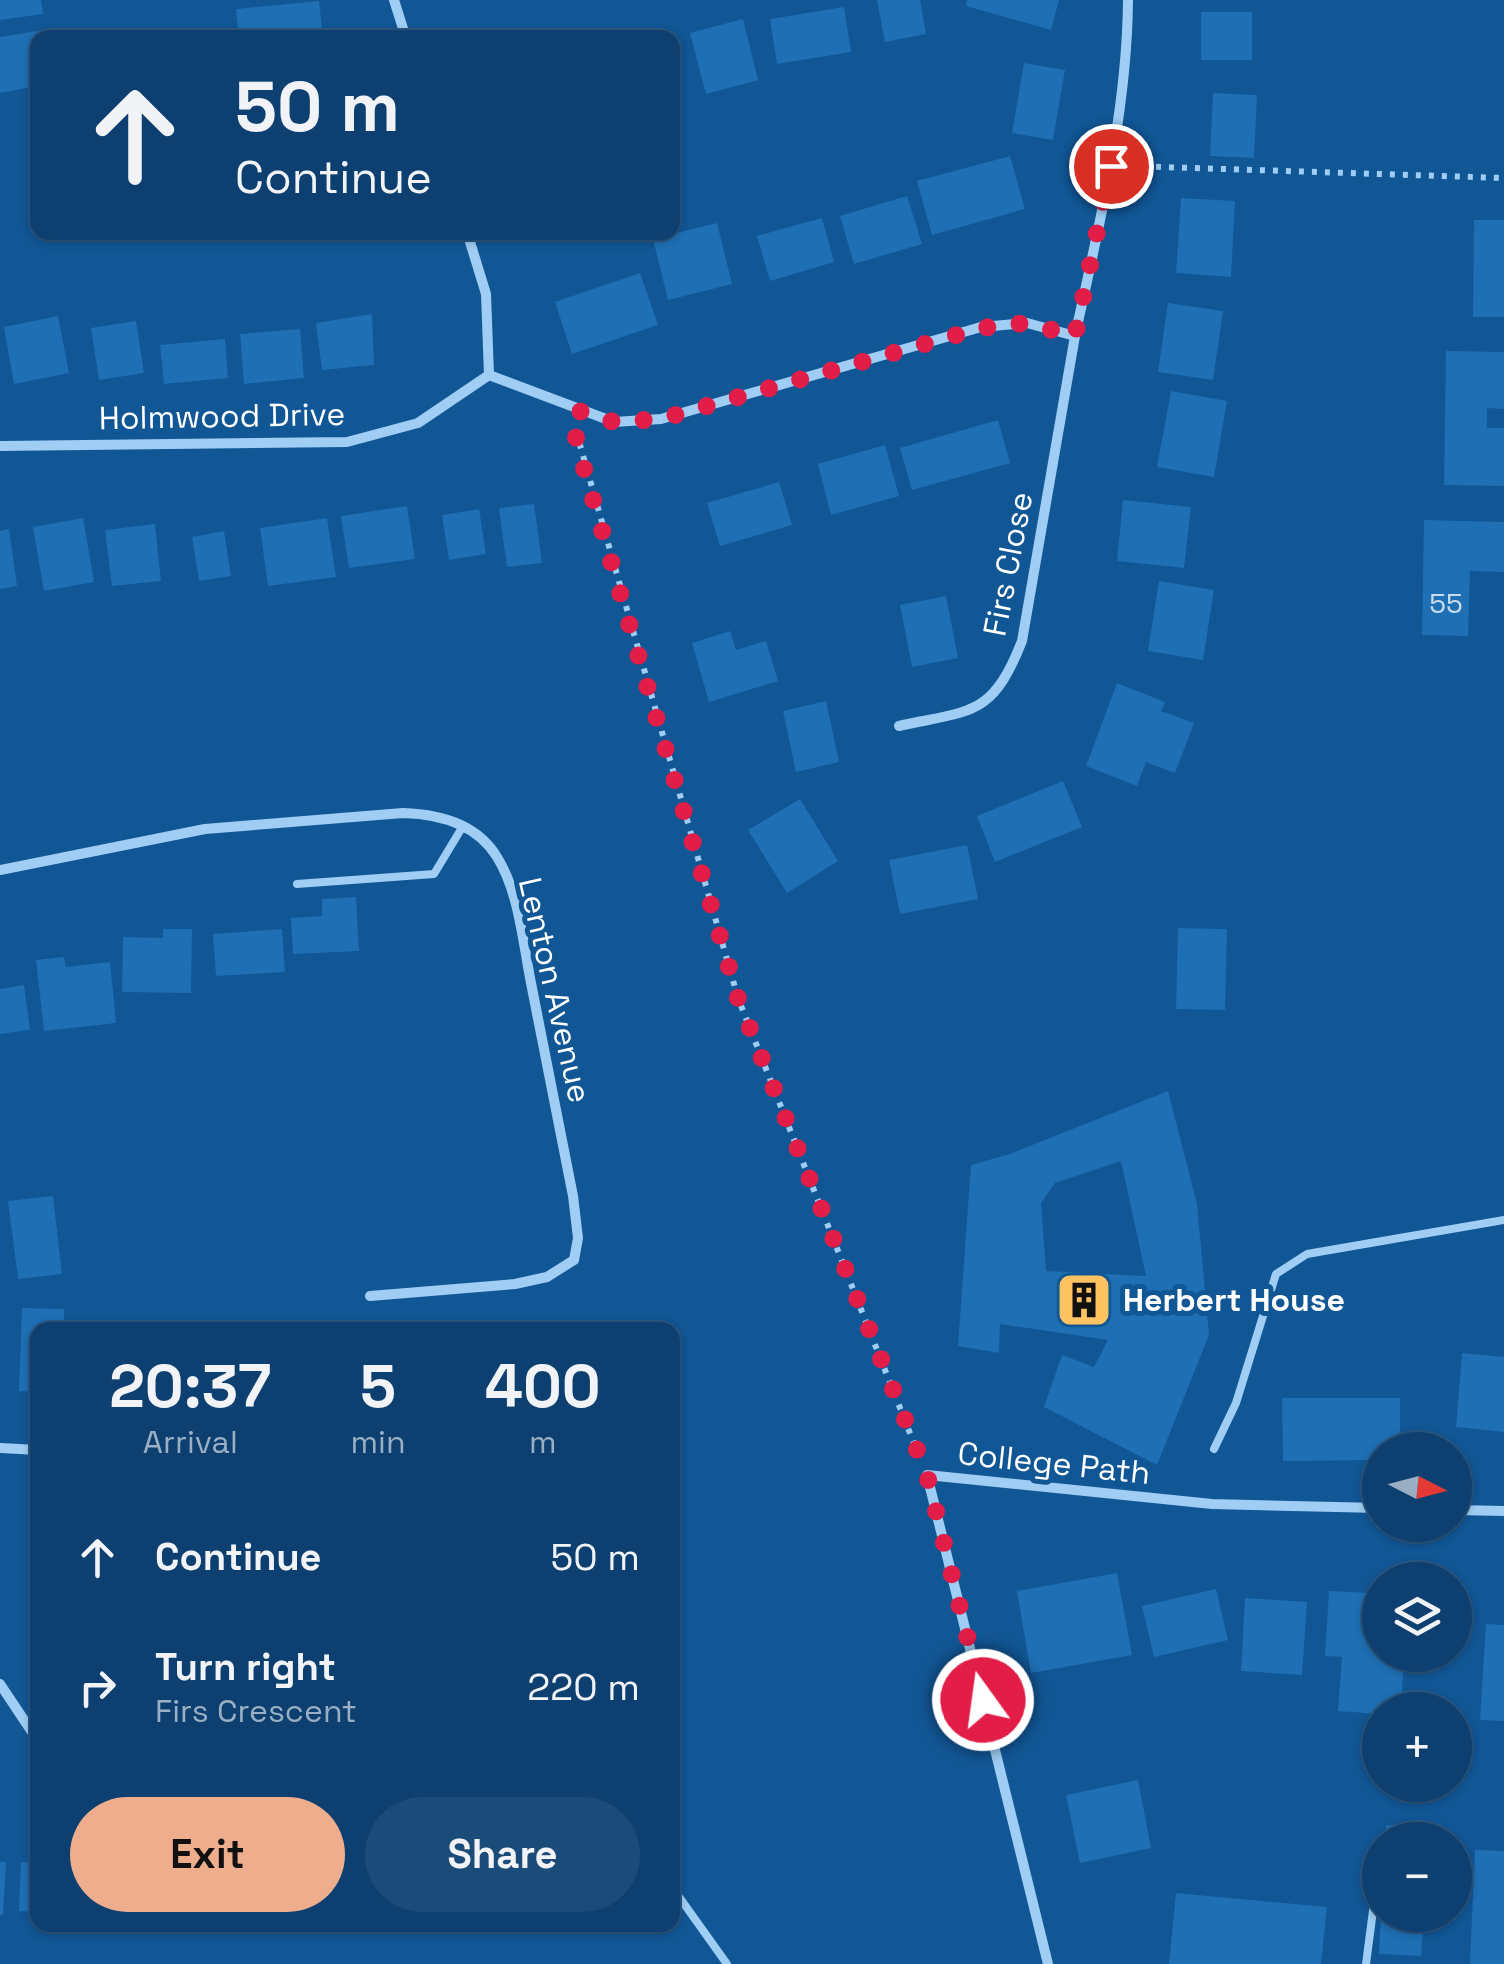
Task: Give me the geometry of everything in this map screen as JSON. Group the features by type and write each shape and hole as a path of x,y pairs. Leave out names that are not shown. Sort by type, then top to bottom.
{"street":[{"path":"394,0 403,30"},
{"name":"Firs Close","path":"899,726 974,710 1005,684 1022,642 1075,336 1111,166 1128,48 1128,0"},
{"path":"469,240 486,294 489,375 614,422 661,419 981,328 1026,323 1075,336"},
{"name":"Holmwood Drive","path":"0,446 346,442 418,423 489,375"},
{"name":"Lenton Avenue","path":"0,870 243,825 294,825 404,813 435,814 463,826 496,856 508,881 566,1157 578,1238 574,1260 547,1277 370,1296"},
{"path":"0,1448 30,1450"},
{"name":"College Path","path":"1048,1964 927,1475 1212,1504 1362,1508"},
{"path":"1472,1510 1504,1511"},
{"path":"0,1684 30,1729"}],"lane":[{"path":"296,884 434,874 463,826"},
{"path":"1214,1449 1236,1403 1276,1274 1308,1254 1504,1220"},
{"path":"680,1898 727,1964"},
{"path":"1366,1964 1370,1932"}],"path":[{"path":"1111,166 1504,178"},
{"path":"576,410 576,441 738,998 927,1475"}],"building":[{"path":"0,0 41,0 43,14 0,20"},
{"path":"877,0 920,0 926,34 885,42"},
{"path":"967,0 1059,0 1051,30 966,6"},
{"path":"319,1 322,30 238,30 236,9"},
{"path":"844,7 851,52 777,64 770,19"},
{"path":"1201,12 1252,12 1252,60 1201,60"},
{"path":"743,19 758,80 706,94 690,33"},
{"path":"30,32 30,87 0,93 0,37"},
{"path":"1024,63 1065,70 1053,140 1012,133"},
{"path":"1213,93 1257,95 1254,158 1210,156"},
{"path":"1010,156 1025,209 932,235 917,181"},
{"path":"907,196 922,244 854,264 840,216"},
{"path":"1181,198 1235,201 1231,277 1176,273"},
{"path":"822,218 834,262 770,281 757,236"},
{"path":"1474,220 1504,220 1504,317 1473,317"},
{"path":"717,223 732,284 668,300 653,240 680,240 680,232"},
{"path":"640,273 658,325 572,354 555,302"},
{"path":"1168,303 1223,311 1213,380 1158,372"},
{"path":"372,314 374,365 322,370 316,323"},
{"path":"58,316 69,373 14,384 4,327"},
{"path":"136,321 144,373 99,380 91,328"},
{"path":"300,329 304,378 244,384 240,334"},
{"path":"225,339 228,378 164,384 160,345"},
{"path":"1446,351 1504,352 1504,409 1487,408 1487,428 1504,428 1504,486 1444,485"},
{"path":"1171,391 1227,401 1214,477 1157,467"},
{"path":"998,420 1010,463 912,490 900,448"},
{"path":"885,445 899,496 831,515 818,464"},
{"path":"779,482 792,525 720,546 707,503"},
{"path":"1123,500 1191,507 1184,568 1117,561"},
{"path":"534,504 542,563 507,567 499,508"},
{"path":"407,506 415,559 349,568 341,516"},
{"path":"479,509 486,554 449,560 442,515"},
{"path":"83,518 94,582 44,591 33,527"},
{"path":"327,518 336,577 268,586 260,528"},
{"path":"1424,520 1504,522 1504,572 1470,571 1468,636 1422,635"},
{"path":"155,524 161,581 112,586 105,530"},
{"path":"9,529 17,586 0,589 0,531"},
{"path":"224,531 231,576 199,581 192,537"},
{"path":"1159,581 1214,590 1203,660 1148,651"},
{"path":"946,596 958,658 912,667 900,605"},
{"path":"730,631 736,650 766,641 778,681 709,702 692,643"},
{"path":"1117,683 1165,702 1161,711 1194,723 1175,773 1146,762 1137,786 1086,766"},
{"path":"826,701 839,762 796,772 783,711"},
{"path":"1063,781 1082,827 995,862 977,816"},
{"path":"800,799 838,861 787,893 748,830"},
{"path":"967,845 978,899 900,914 889,860"},
{"path":"356,897 359,951 293,954 291,918 322,916 322,899"},
{"path":"1178,928 1227,929 1225,1010 1176,1009"},
{"path":"163,929 192,929 191,993 122,992 123,937 163,938"},
{"path":"282,929 285,972 216,976 213,934"},
{"path":"64,957 66,967 110,962 116,1023 44,1031 36,960"},
{"path":"24,985 30,1030 0,1034 0,989"},
{"name":"Herbert House","path":"1168,1091 1197,1204 1209,1335 1157,1465 1044,1407 1062,1355 1094,1367 1108,1340 1000,1324 999,1353 958,1346 971,1165 1010,1154","holes":["1121,1161 1146,1276 1046,1271 1041,1203 1055,1183"]},
{"path":"53,1196 62,1274 18,1279 8,1201"},
{"path":"22,1308 64,1309 64,1322 30,1322 30,1392 19,1391"},
{"path":"1462,1353 1504,1357 1504,1432 1456,1427"},
{"path":"1282,1398 1400,1398 1400,1432 1362,1432 1362,1460 1283,1461"},
{"path":"1117,1573 1132,1655 1031,1673 1017,1591"},
{"path":"1216,1589 1228,1640 1154,1657 1142,1606"},
{"path":"1329,1591 1362,1593 1362,1672 1403,1672 1402,1692 1362,1692 1362,1713 1338,1711 1342,1657 1325,1656"},
{"path":"1245,1598 1307,1602 1302,1675 1241,1671"},
{"path":"1486,1624 1504,1625 1504,1721 1480,1720"},
{"path":"1138,1780 1151,1848 1080,1863 1066,1795"},
{"path":"1475,1850 1504,1851 1504,1964 1470,1964"},
{"path":"0,1862 6,1862 3,1915 0,1915"},
{"path":"21,1862 30,1863 30,1912 19,1911"},
{"path":"1176,1893 1327,1907 1321,1964 1169,1964"},
{"path":"1380,1932 1423,1932 1421,1956 1379,1954"}],"place":[{"name":"Herbert House","path":"1084,1300"}],"route":[{"path":"983,1700 927,1475 738,998 576,441 576,410 614,422 661,419 981,328 1026,323 1075,336 1111,166"}]}
